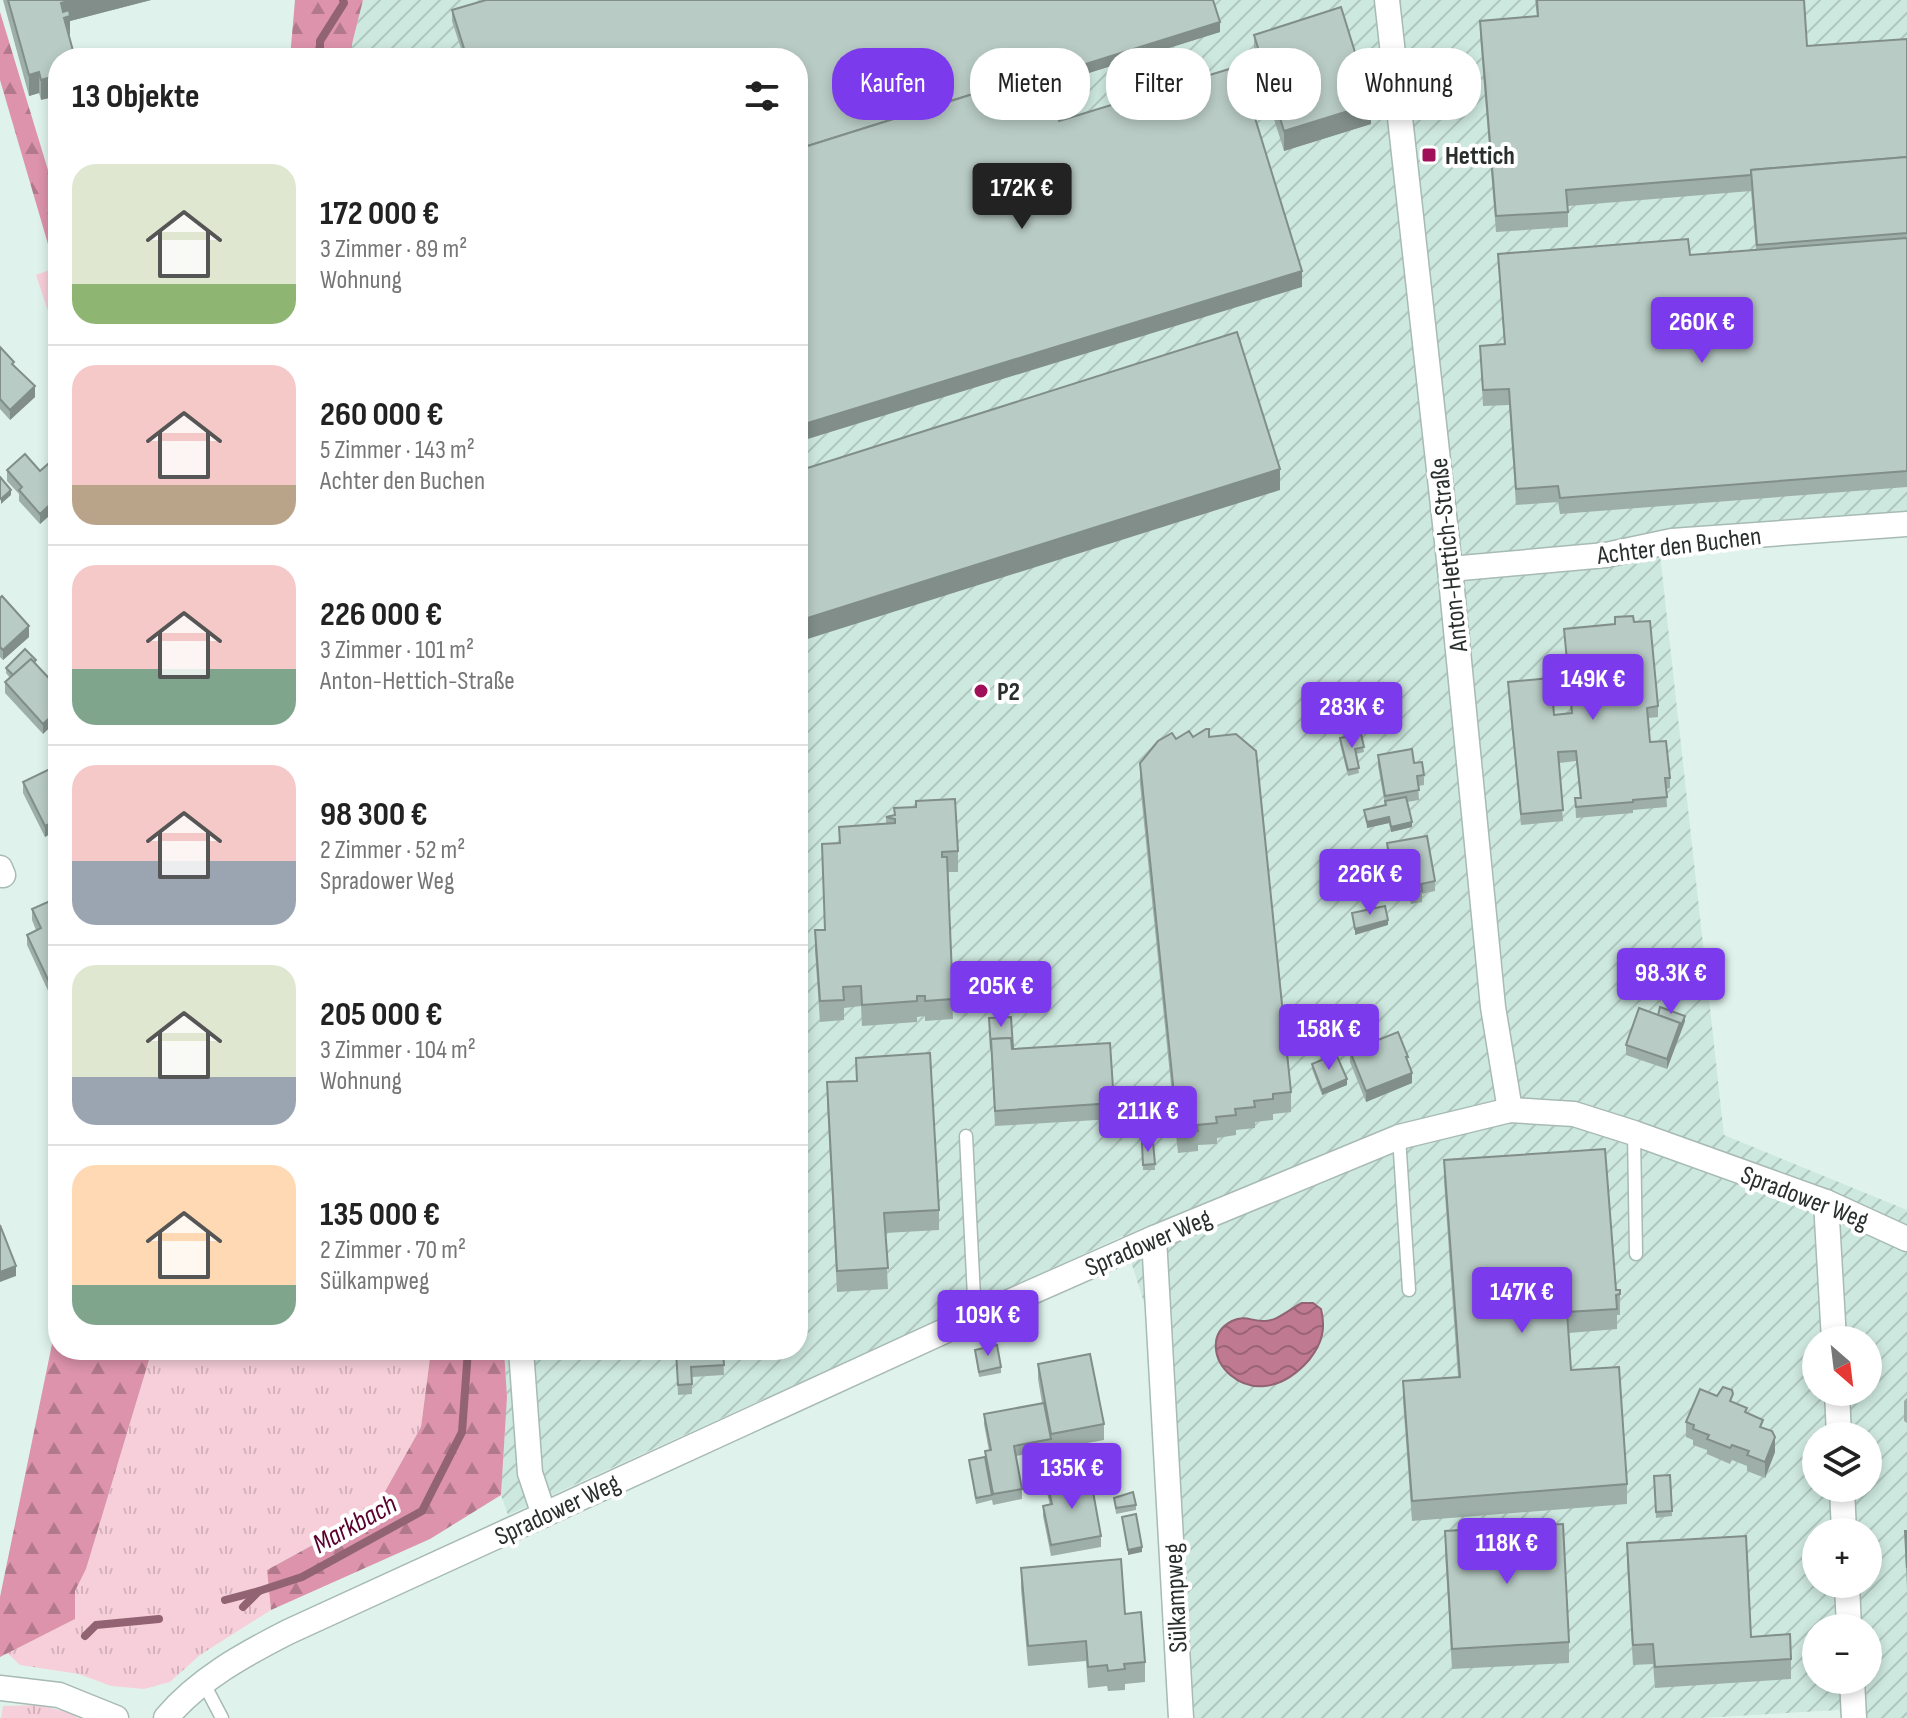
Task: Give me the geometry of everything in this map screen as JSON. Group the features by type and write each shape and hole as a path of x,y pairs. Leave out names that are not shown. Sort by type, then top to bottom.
{"street":[{"name":"Anton-Hettich-Straße","path":"1387,0 1450,569 1493,1007 1510,1110"},
{"name":"Achter den Buchen","path":"1450,569 1606,555 1672,541 1907,524"},
{"name":"Spradower Weg","path":"166,1718 203,1682 244,1655 288,1632 975,1317 1154,1238 1399,1137 1510,1110 1574,1114 1826,1202 1907,1239"},
{"path":"1826,1202 1833,1326"},
{"name":"Sülkampweg","path":"1154,1238 1181,1718"},
{"path":"522,1360 530,1473 544,1515"},
{"path":"0,1688 59,1695 116,1718"},
{"path":"1853,1694 1854,1718"}],"lane":[{"path":"1634,1133 1636,1254"},
{"path":"966,1136 975,1317"},
{"path":"1399,1137 1409,1290"},
{"path":"203,1682 222,1718"}],"shaded area":[{"path":"363,0 1907,0 1907,535 1660,554 1724,1135 1907,1210 1907,1718 1841,1718 1839,1710 1702,1718 1171,1718 1145,1306 1123,1236 508,1515 501,1495 507,1397 505,1360 808,1360 808,48 352,48 352,44"}],"green space":[{"path":"295,0 363,0 352,48 291,48"},
{"path":"0,12 48,170 48,244 0,80"},
{"path":"48,271 48,311 36,275"},
{"path":"49,1360 149,1360 86,1569 75,1591 75,1619 0,1657 0,1597"},
{"path":"149,1360 430,1360 421,1427 378,1504 353,1523 267,1570 271,1610 200,1655 170,1682 144,1689 111,1686 79,1674 20,1665 7,1653 75,1619 75,1591 86,1569"},
{"path":"430,1360 505,1360 507,1397 501,1495 430,1539 271,1610 267,1570 353,1523 378,1504 421,1427"},
{"path":"38,1705 75,1714 77,1718 1,1718 3,1706"}],"water":[{"path":"1302,1303 1313,1303 1321,1309 1323,1323 1322,1336 1309,1360 1287,1379 1265,1386 1246,1384 1230,1375 1220,1362 1216,1347 1219,1332 1236,1319 1268,1321"}],"building":[{"path":"8,0 72,0 61,3 63,12 69,10 70,16 64,18 72,48 48,48 48,78 41,80 39,72 29,75"},
{"path":"486,0 1213,0 1220,22 1137,48 1106,48 1106,58 1090,63 1090,48 970,48 970,95 954,100 954,48 832,48 832,120 890,120 808,146 808,48 464,48 452,10"},
{"path":"1537,0 1804,0 1807,46 1907,39 1907,157 1751,170 1751,175 1566,190 1568,212 1496,216 1480,21 1538,16"},
{"path":"1341,7 1354,48 1337,48 1337,115 1321,120 1321,48 1258,48 1254,35"},
{"path":"1227,70 1227,120 1256,120 1302,271 808,423 808,146 890,120 954,120 954,100 970,95 970,120 1090,120 1090,112 1106,107 1106,120 1211,120 1211,75"},
{"path":"1281,120 1319,120 1284,131"},
{"path":"1907,157 1907,233 1757,245 1751,170"},
{"path":"1907,238 1907,471 1560,498 1558,486 1516,489 1509,389 1483,390 1480,346 1505,344 1498,254 1688,239 1690,255"},
{"path":"1237,332 1280,469 808,618 808,468"},
{"path":"0,347 14,362 12,364 35,386 10,410 0,399"},
{"path":"25,454 40,471 48,464 48,506 40,514 19,490 22,487 7,470"},
{"path":"0,477 11,490 1,499 0,497"},
{"path":"2,596 29,626 3,650 0,647"},
{"path":"1633,616 1634,622 1650,621 1658,706 1647,708 1650,742 1666,741 1670,778 1665,778 1667,797 1576,807 1575,798 1581,798 1576,751 1558,752 1563,810 1521,814 1508,682 1551,678 1554,715 1572,713 1564,629 1615,624 1615,617"},
{"path":"25,649 36,660 31,659 13,675 6,668"},
{"path":"31,659 48,677 48,719 43,724 5,682"},
{"path":"1383,683 1385,696 1391,695 1395,718 1354,725 1350,703 1344,704 1342,691"},
{"path":"1209,729 1209,737 1236,734 1256,751 1291,1092 1273,1094 1273,1099 1254,1101 1255,1107 1235,1109 1236,1115 1216,1117 1217,1123 1197,1125 1198,1131 1178,1133 1140,763 1158,741 1172,733 1176,739 1189,731 1193,737"},
{"path":"1361,734 1364,747 1355,749 1359,768 1348,770 1340,738"},
{"path":"1412,749 1414,763 1422,762 1424,775 1417,776 1419,790 1385,796 1378,755"},
{"path":"48,770 48,825 45,826 23,782"},
{"path":"1406,797 1412,822 1391,827 1389,817 1367,822 1364,810"},
{"path":"955,799 958,851 942,852 942,857 947,857 953,999 925,1001 925,996 917,996 917,1001 862,1005 861,986 843,987 844,1000 820,1001 815,930 825,930 822,844 840,843 839,827 895,823 895,819 886,817 895,815 894,808 916,807 916,801"},
{"path":"1427,836 1435,881 1421,884 1422,891 1411,893 1409,886 1372,891 1370,877 1392,873 1387,843"},
{"path":"48,902 48,980 27,935 41,928 32,909"},
{"path":"1385,906 1388,920 1355,929 1352,913"},
{"path":"1660,1007 1685,1016 1680,1028 1680,1023 1658,1015"},
{"path":"1639,1008 1680,1023 1667,1059 1626,1045"},
{"path":"1011,1017 1013,1048 1011,1038 991,1039 991,1049 989,1018"},
{"path":"1398,1032 1412,1073 1366,1091 1350,1051"},
{"path":"1011,1038 1012,1049 1110,1043 1114,1103 995,1111 991,1039"},
{"path":"930,1053 939,1210 884,1213 888,1268 837,1271 827,1082 857,1081 856,1058"},
{"path":"1336,1054 1347,1079 1322,1090 1312,1064"},
{"path":"1153,1142 1155,1164 1143,1165 1142,1143"},
{"path":"1605,1149 1616,1290 1620,1290 1620,1294 1616,1295 1617,1309 1567,1312 1571,1370 1619,1367 1627,1484 1412,1501 1403,1381 1460,1377 1444,1160"},
{"path":"0,1225 16,1266 0,1272"},
{"path":"997,1345 1001,1367 979,1372 975,1350"},
{"path":"1090,1354 1104,1424 1051,1434 1038,1364"},
{"path":"677,1360 724,1360 724,1365 691,1367 692,1384 678,1385"},
{"path":"1723,1387 1732,1390 1730,1401 1747,1408 1745,1412 1763,1420 1760,1427 1772,1431 1775,1437 1765,1462 1747,1455 1749,1451 1707,1439 1709,1435 1693,1429 1694,1425 1686,1422 1700,1389 1717,1396"},
{"path":"1044,1403 1051,1439 1014,1446 1022,1489 993,1494 985,1451 991,1450 984,1414"},
{"path":"985,1457 992,1495 976,1498 969,1460"},
{"path":"1090,1475 1101,1536 1051,1545 1043,1506 1052,1504 1047,1482"},
{"path":"1670,1475 1672,1511 1656,1512 1654,1476"},
{"path":"1133,1492 1136,1505 1116,1508 1114,1498"},
{"path":"1136,1514 1142,1547 1128,1550 1122,1517"},
{"path":"1563,1524 1569,1642 1452,1649 1445,1531"},
{"path":"1746,1536 1751,1637 1790,1634 1791,1659 1655,1667 1653,1644 1633,1645 1627,1543"},
{"path":"1121,1559 1125,1614 1141,1612 1145,1662 1124,1664 1125,1669 1108,1671 1107,1665 1088,1667 1086,1641 1028,1646 1021,1568"}],"waterway":[{"name":"Markbach","path":"320,48 320,41 343,0"},
{"name":"Markbach","path":"243,1607 259,1591 302,1577 422,1511 462,1432 467,1360"},
{"path":"225,1600 259,1591"},
{"path":"85,1636 96,1625 159,1619"}],"place":[{"name":"Hettich","path":"1429,155"},
{"name":"P2","path":"981,691"}]}
